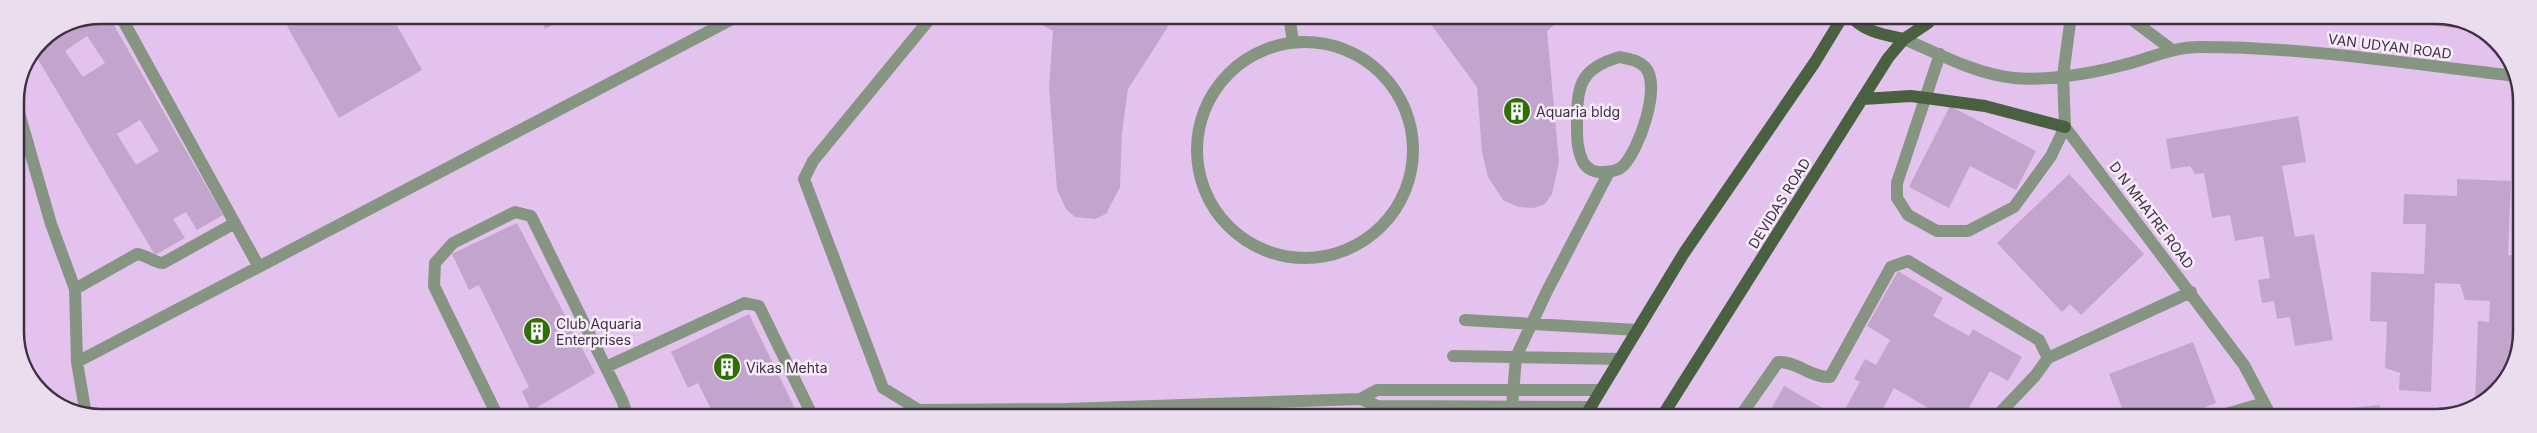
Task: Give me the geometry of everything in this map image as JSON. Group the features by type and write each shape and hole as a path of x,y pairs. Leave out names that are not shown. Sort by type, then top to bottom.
{"main road":[{"path":"1589,409 1684,253 1815,62 1838,24"},
{"path":"1859,24 1878,34 1904,39"},
{"name":"DEVIDAS ROAD","path":"1667,409 1888,58 1904,39 1926,24"},
{"path":"1862,99 1911,96 1985,106 2065,126"}],"street":[{"path":"125,24 259,267"},
{"path":"77,362 723,24"},
{"path":"917,409 884,388 804,179 813,160 926,24"},
{"path":"1290,24 1293,42"},
{"path":"1940,54 1897,183 1897,198 1908,215 1937,231 1968,231 2014,206 2051,156 2065,126 2063,76 2070,24"},
{"path":"2137,24 2170,50"},
{"name":"VAN UDYAN ROAD","path":"1904,39 1986,72 2015,78 2063,76 2120,66 2170,50 2198,47 2306,51 2508,75"},
{"path":"1293,42 1329,43 1350,51 1370,62 1386,78 1399,96 1408,117 1412,139 1413,162 1408,184 1398,205 1385,224 1367,239 1347,250 1325,257 1303,259 1280,256 1259,249 1239,237 1222,221 1209,202 1196,158 1197,135 1202,113 1212,93 1226,75 1242,60 1262,49 1293,42"},
{"path":"1512,407 1516,357 1531,324 1609,172 1622,168 1632,155 1642,132 1650,102 1650,82 1646,67 1634,60 1620,57 1606,61 1594,68 1580,83 1577,99 1578,148 1584,164 1595,173 1609,172"},
{"name":"D N MHATRE ROAD","path":"2065,126 2244,365 2267,409"},
{"path":"24,129 52,224 76,289 77,362 85,407"},
{"path":"494,409 434,286 435,263 453,244 515,212 531,216 606,367 624,409"},
{"path":"76,289 138,254 147,255 158,263 163,263 235,223"},
{"path":"1745,409 1778,362 1787,361 1821,378 1830,377 1891,267 1908,261 2039,340 2048,358"},
{"path":"2004,409 2035,376 2048,358 2191,292"},
{"path":"606,367 744,303 759,306 809,409"},
{"path":"1465,320 1637,330"},
{"path":"1453,356 1620,359"},
{"path":"1360,399 1376,390 1601,390"},
{"path":"1065,409 1360,399 1378,406 1542,409"},
{"path":"2243,409 2264,403"}],"shaded area":[{"path":"2421,24 2446,24 2463,29"}],"building":[{"path":"113,24 223,215 197,230 186,212 173,219 185,238 155,255 37,58 46,46 71,30 86,25","holes":["87,36 105,63 83,77 65,51","140,120 159,151 136,165 117,134"]},
{"path":"291,24 396,24 422,70 339,118 287,26"},
{"path":"542,24 555,24 545,29"},
{"path":"1040,24 1170,24 1128,89 1122,133 1120,187 1106,214 1095,219 1075,217 1066,209 1057,189 1049,87 1053,31"},
{"name":"Aquaria bldg","path":"1431,24 1555,24 1547,31 1559,162 1552,194 1545,204 1534,208 1518,207 1503,200 1488,177 1482,152 1477,87"},
{"path":"1950,106 2036,151 2016,190 1970,166 1949,208 1909,187"},
{"path":"2298,116 2306,162 2282,166 2295,237 2314,234 2333,340 2295,346 2290,317 2277,319 2274,301 2262,303 2258,280 2270,278 2263,236 2235,241 2230,215 2212,218 2204,173 2195,174 2190,166 2171,169 2166,139"},
{"path":"2069,174 2144,254 2081,315 2070,304 2062,312 1997,243"},
{"path":"2457,179 2511,181 2508,255 2513,255 2513,342 2509,357 2497,379 2487,390 2475,398 2478,321 2489,322 2490,301 2465,300 2460,284 2435,283 2431,392 2399,390 2400,373 2385,368 2387,322 2370,321 2371,272 2424,274 2426,224 2403,224 2404,194 2457,196"},
{"name":"Club Aquaria Enterprises","path":"517,223 595,373 534,409 530,409 522,391 529,387 479,285 469,290 452,254"},
{"path":"1898,271 1943,298 1933,316 1969,336 1973,329 2022,357 2008,381 1990,371 1968,409 1930,409 1894,388 1883,409 1845,409 1860,382 1854,379 1865,359 1876,365 1890,340 1867,326"},
{"name":"Vikas Mehta","path":"749,314 795,409 711,409 698,383 688,388 671,352"},
{"path":"2193,342 2216,403 2200,409 2123,409 2109,374"},
{"path":"1784,386 1824,409 1771,409"},
{"path":"2380,405 2380,409 2341,409"}],"place":[{"name":"Aquaria bldg","path":"1517,111"},
{"name":"Club Aquaria Enterprises","path":"537,331"},
{"name":"Vikas Mehta","path":"727,367"}]}
